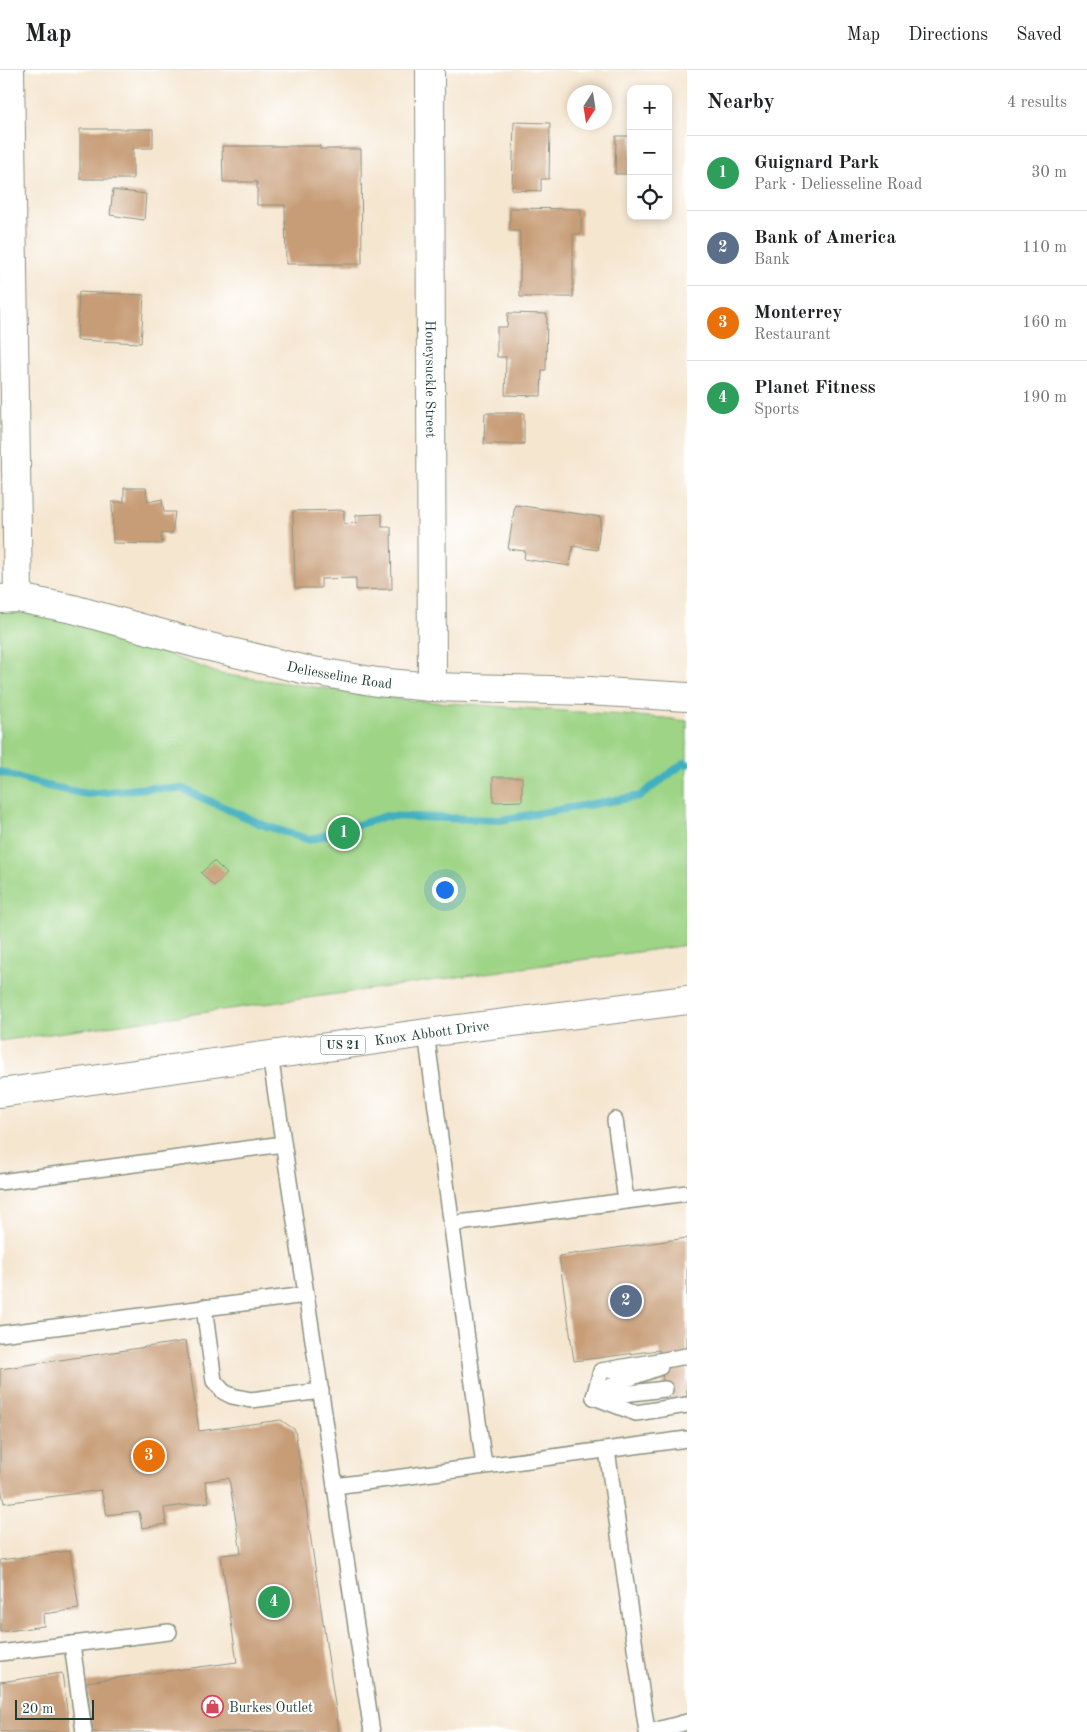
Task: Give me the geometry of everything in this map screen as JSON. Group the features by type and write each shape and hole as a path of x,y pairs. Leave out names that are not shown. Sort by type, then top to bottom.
{"street":[{"path":"9,599 10,70"},
{"name":"Honeysuckle Street","path":"430,70 432,687"},
{"name":"Deliesseline Road","path":"9,599 73,609 202,645 302,670 377,682 432,687 588,691 687,697"},
{"name":"Knox Abbott Drive","path":"0,1093 687,1000"}],"lane":[{"path":"426,1034 484,1466"},
{"path":"270,1055 372,1732"},
{"path":"615,1120 626,1201"},
{"path":"0,1182 284,1144"},
{"path":"452,1224 687,1193"},
{"path":"0,1334 306,1295"},
{"path":"204,1307 214,1381 224,1392 232,1396 251,1400 320,1391"},
{"path":"594,1397 602,1371 687,1356"},
{"path":"594,1397 616,1383 662,1367 687,1364"},
{"path":"594,1397 665,1389"},
{"path":"594,1397 636,1413 687,1405"},
{"path":"335,1486 687,1439"},
{"path":"607,1450 648,1732 687,1722"},
{"path":"0,1654 169,1632"},
{"path":"72,1644 84,1732"}],"green space":[{"path":"18,598 220,674 407,700 687,721 687,945 0,1041 0,600"}],"building":[{"path":"514,122 550,123 549,179 541,179 541,191 512,190"},
{"path":"80,129 153,129 153,148 133,148 133,179 80,179"},
{"path":"616,136 627,136 627,174 615,174"},
{"path":"222,146 320,146 320,149 361,149 362,264 286,264 285,205 257,205 257,182 223,182"},
{"path":"113,190 146,194 144,220 110,215"},
{"path":"510,208 581,209 581,234 573,234 573,297 520,297 520,231 510,231"},
{"path":"79,292 144,295 141,343 77,340"},
{"path":"508,313 547,314 546,370 542,370 541,396 505,395 506,357 497,357 497,327 507,327"},
{"path":"485,413 524,413 524,444 484,444"},
{"path":"124,488 146,488 148,502 162,499 164,512 175,512 172,534 161,533 162,544 113,543 112,502 124,502"},
{"path":"515,505 601,517 597,550 573,546 570,566 524,559 525,551 508,549"},
{"path":"344,510 344,524 356,523 356,515 382,514 382,527 391,527 392,589 356,590 356,578 321,579 321,588 295,588 293,511"},
{"path":"493,777 522,777 522,801 493,802"},
{"path":"214,861 227,874 214,886 201,873"},
{"path":"687,1238 687,1408 667,1411 659,1350 574,1361 559,1256"},
{"path":"186,1341 199,1431 281,1420 295,1430 339,1732 93,1732 86,1682 237,1662 221,1555 241,1553 229,1478 205,1481 209,1502 164,1508 166,1524 142,1528 139,1511 107,1515 101,1490 4,1503 0,1482 0,1369"},
{"path":"70,1551 79,1609 43,1614 44,1626 0,1632 0,1560"},
{"path":"62,1673 70,1732 0,1732 0,1682"}],"waterway":[{"path":"0,772 47,786 87,794 147,788 183,789 263,825 310,840 386,816 500,820 640,796 684,763 687,764"}],"place":[{"name":"Guignard Park","path":"344,833"},
{"name":"Bank of America","path":"626,1301"},
{"name":"Monterrey","path":"149,1456"},
{"name":"Planet Fitness","path":"274,1602"},
{"name":"Burkes Outlet","path":"213,1707"}]}
